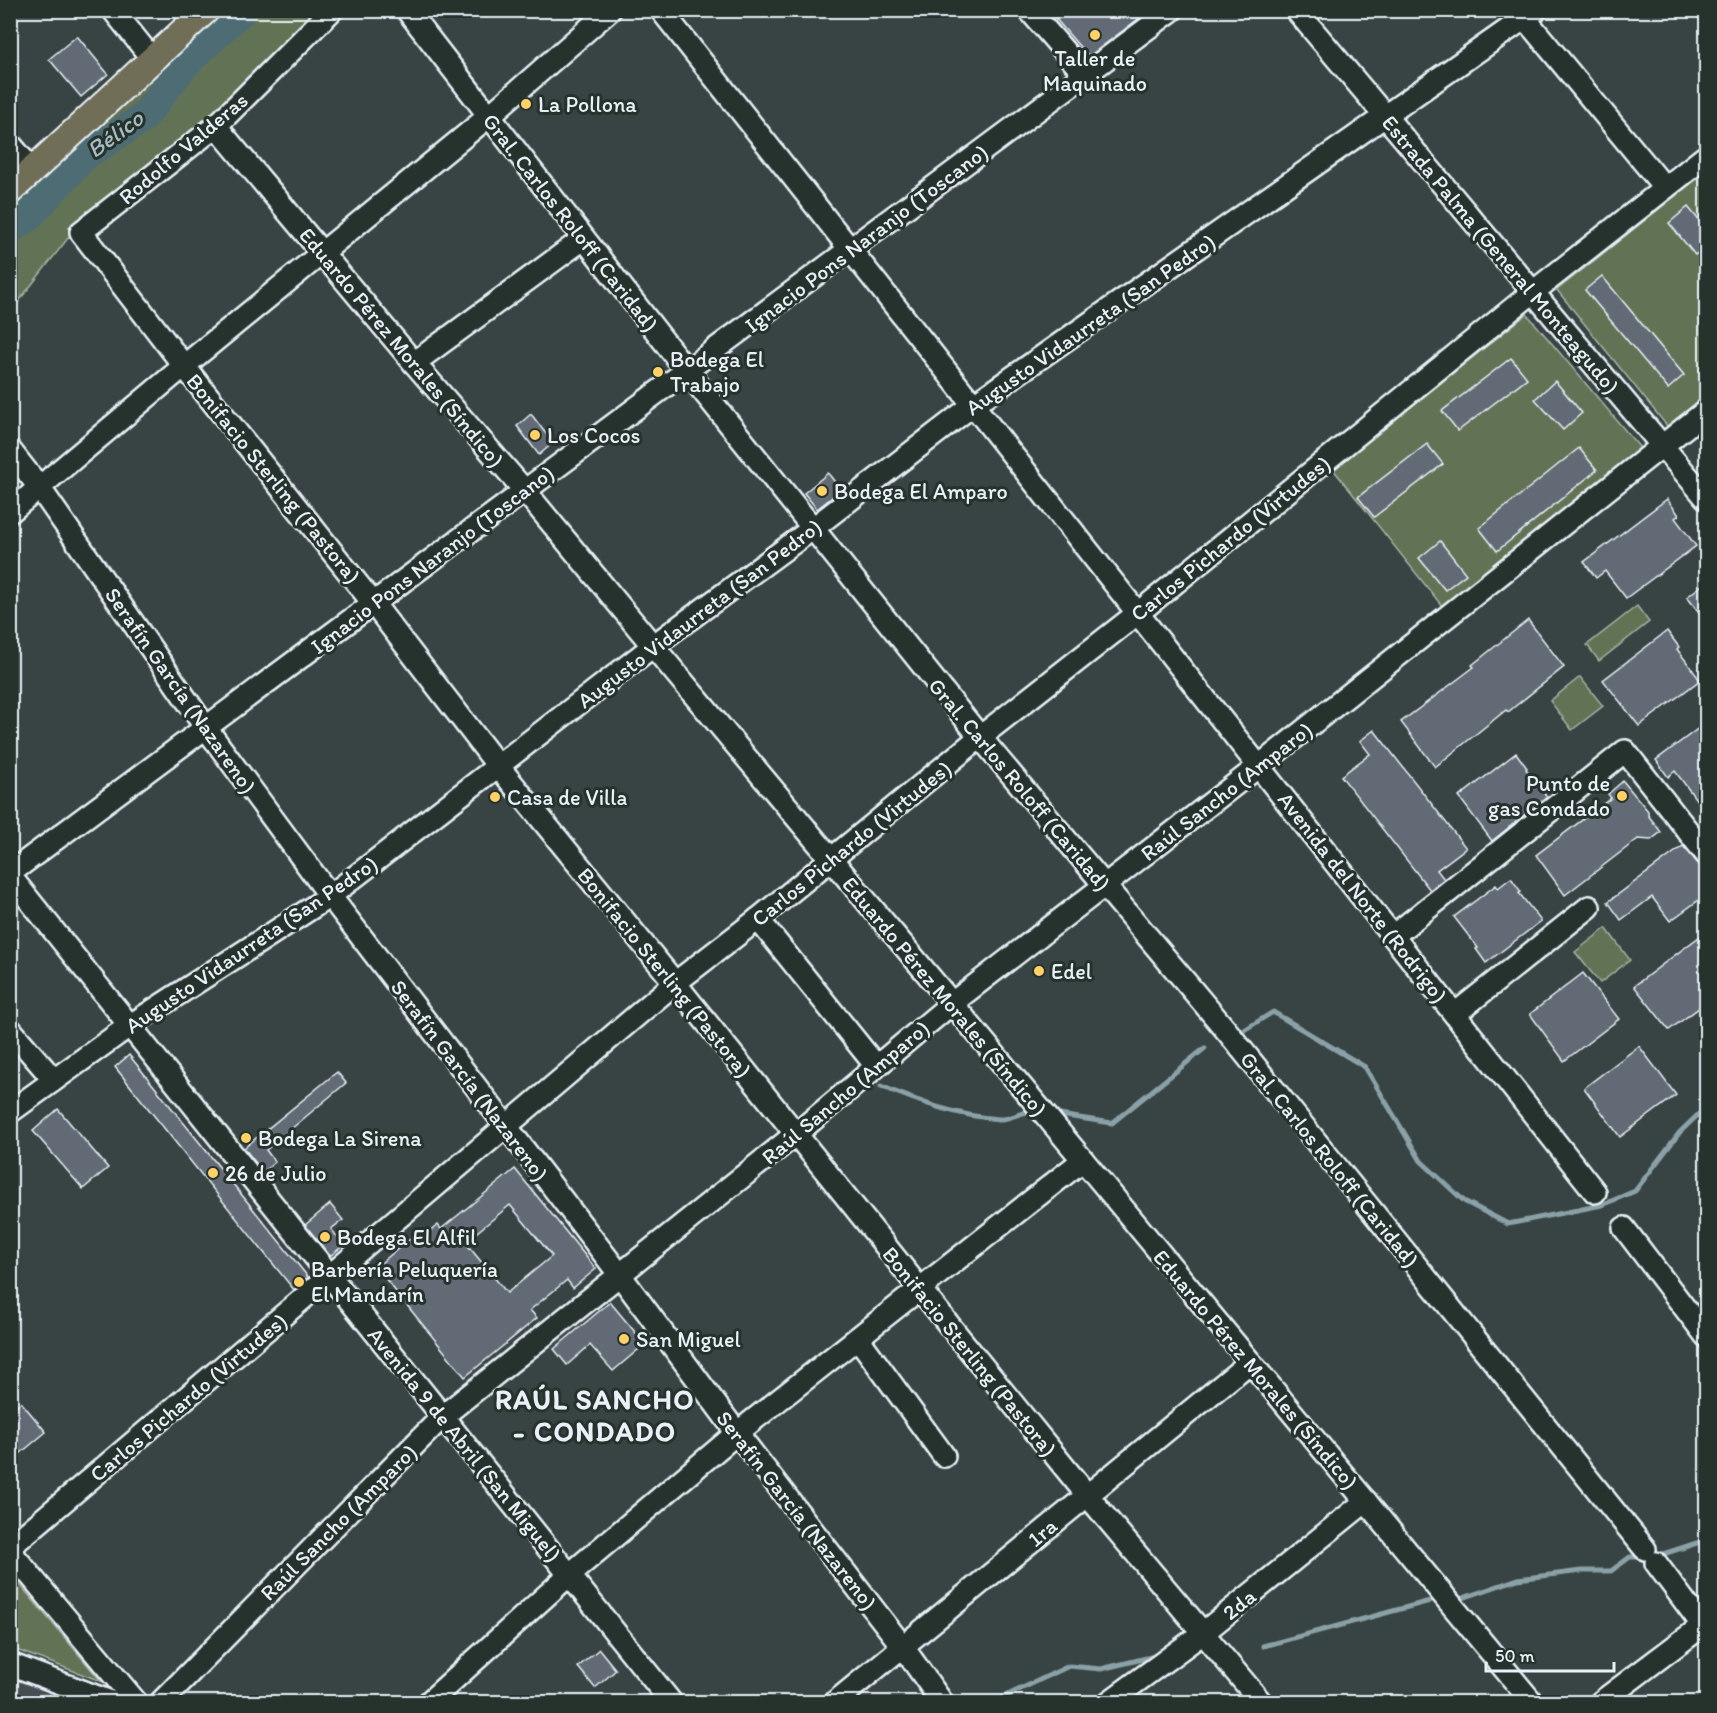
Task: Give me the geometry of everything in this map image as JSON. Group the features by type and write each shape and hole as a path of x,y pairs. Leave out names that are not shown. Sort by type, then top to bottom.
{"main road":[{"path":"10,191 206,10"}],"street":[{"path":"113,10 153,60"},
{"name":"Rodolfo Valderas","path":"81,232 216,126 332,10"},
{"name":"Gral. Carlos Roloff (Caridad)","path":"407,10 583,239 812,529 980,737 1234,1040 1705,1626"},
{"path":"10,512 321,252 489,116 610,10"},
{"name":"Avenida del Norte (Rodrigo)","path":"661,10 1595,1192"},
{"path":"1029,10 1085,75"},
{"name":"Ignacio Pons Naranjo (Toscano)","path":"10,874 1172,10"},
{"name":"Estrada Palma (General Monteagudo)","path":"1296,10 1707,498"},
{"path":"1526,13 1665,188"},
{"name":"Augusto Vidaurreta (San Pedro)","path":"10,1112 129,1026 330,896 653,646 812,529 973,405 1386,117 1526,13"},
{"name":"Eduardo Pérez Morales (Síndico)","path":"216,126 414,363 525,491 1532,1702"},
{"path":"10,144 32,170"},
{"name":"Carlos Pichardo (Virtudes)","path":"10,1549 675,983 758,919 980,737 1138,613 1533,292 1707,156"},
{"name":"Bonifacio Sterling (Pastora)","path":"81,232 184,366 373,603 498,766 1087,1495 1261,1702"},
{"path":"414,363 583,239"},
{"name":"Raúl Sancho (Amparo)","path":"161,1702 442,1416 796,1134 951,1004 1259,766 1707,411"},
{"name":"Serafín García (Nazareno)","path":"10,450 39,487 206,728 330,896 620,1275 737,1433 903,1647 942,1702"},
{"path":"1393,936 1625,751 1707,854"},
{"name":"Avenida 9 de Abril (San Miguel)","path":"10,874 129,1026 331,1275 671,1702"},
{"path":"1455,1014 1589,907"},
{"path":"758,919 876,1066"},
{"path":"10,1029 54,1080"},
{"path":"429,1702 569,1575 737,1433 1083,1160"},
{"path":"1624,1228 1706,1335"},
{"path":"858,1338 944,1456"},
{"name":"1ra","path":"835,1702 1249,1363"},
{"name":"2da","path":"1109,1702 1203,1633 1366,1501"},
{"path":"10,1549 136,1702"},
{"path":"1600,1702 1705,1626"},
{"path":"10,1664 111,1702"}],"shaded area":[{"path":"11,1670 101,1702 11,1702"}],"green space":[{"path":"227,11 317,11 214,116 76,228 11,311 10,206"},
{"path":"1703,174 1706,179 1706,395 1667,426 1557,290"},
{"path":"1527,314 1640,448 1442,606 1333,469"},
{"path":"1637,606 1649,622 1599,661 1587,645"},
{"path":"1580,677 1603,706 1572,730 1550,701"},
{"path":"1606,928 1630,960 1600,983 1575,952"},
{"path":"11,1574 101,1681 11,1648"}],"building":[{"name":"Taller de Maquinado","path":"1048,10 1150,10 1091,55 1086,54"},
{"path":"77,36 108,74 81,97 49,59"},
{"path":"1688,207 1707,230 1707,246 1695,255 1669,223"},
{"path":"1602,276 1684,375 1668,389 1585,290"},
{"path":"1511,358 1527,378 1458,431 1442,411"},
{"path":"1555,381 1582,413 1563,430 1535,399"},
{"name":"Los Cocos","path":"531,414 553,443 539,455 517,426"},
{"path":"1427,444 1443,464 1374,517 1358,497"},
{"path":"1579,448 1597,470 1497,551 1479,528"},
{"name":"Bodega El Amparo","path":"828,473 841,490 817,509 804,493"},
{"path":"1667,499 1679,515 1675,518 1696,546 1626,598 1605,571 1596,578 1584,562"},
{"path":"1440,541 1466,574 1445,590 1419,558"},
{"path":"1707,581 1707,622 1687,597"},
{"path":"1528,620 1564,667 1435,767 1401,722 1474,667 1472,665"},
{"path":"1667,631 1700,680 1639,726 1603,680"},
{"path":"1707,722 1707,814 1675,771 1668,777 1656,760"},
{"path":"1374,730 1466,848 1437,870 1444,879 1430,890 1341,776 1370,754 1360,741"},
{"path":"1516,753 1547,797 1492,841 1459,797"},
{"path":"1623,781 1648,811 1648,815 1661,832 1651,840 1638,839 1565,895 1536,855 1611,798 1608,794"},
{"path":"1683,846 1707,874 1707,894 1670,921 1652,897 1621,920 1608,902"},
{"path":"1511,878 1521,892 1519,893 1541,921 1486,963 1476,949 1478,948 1454,917 1496,885 1498,888"},
{"path":"1707,931 1707,1002 1669,1030 1634,986"},
{"path":"1583,973 1619,1019 1564,1061 1530,1014"},
{"path":"1639,1046 1676,1095 1620,1137 1584,1088"},
{"name":"26 de Julio","path":"129,1055 308,1277 294,1290 115,1067"},
{"path":"337,1072 346,1083 266,1150 275,1162 263,1172 244,1148"},
{"path":"58,1109 108,1168 83,1189 33,1131"},
{"path":"515,1169 596,1269 573,1288 567,1280 530,1310 537,1318 465,1377 376,1267 416,1234 420,1239 438,1225 441,1229","holes":["510,1205 552,1256 507,1293 465,1242"]},
{"name":"Bodega El Alfil","path":"330,1204 343,1220 331,1229 344,1245 330,1256 305,1225"},
{"name":"San Miguel","path":"610,1302 645,1344 613,1371 590,1345 567,1365 554,1349"},
{"path":"21,1402 46,1432 10,1462 10,1411"},
{"path":"599,1649 616,1670 595,1688 578,1667"}],"waterway":[{"name":"Bélico","path":"10,229 28,217 85,155 143,118 185,64 242,10"},
{"path":"1241,1032 1273,1012 1365,1067 1421,1161 1464,1201 1508,1224 1602,1205 1635,1191 1680,1132 1706,1107"},
{"path":"1053,1114 1112,1123 1205,1048"},
{"path":"881,1086 968,1115 1004,1119 1035,1111"},
{"path":"1657,1556 1706,1540"},
{"path":"1460,1599 1518,1579 1581,1571 1611,1571 1630,1557 1644,1557"},
{"path":"1263,1646 1430,1601"},
{"path":"993,1702 1069,1666 1101,1669 1155,1656"}],"place":[{"name":"Taller de Maquinado","path":"1095,35"},
{"name":"La Pollona","path":"526,104"},
{"name":"Bodega El Trabajo","path":"658,372"},
{"name":"Los Cocos","path":"535,435"},
{"name":"Bodega El Amparo","path":"822,491"},
{"name":"Punto de gas Condado","path":"1622,796"},
{"name":"Casa de Villa","path":"495,797"},
{"name":"Edel","path":"1039,971"},
{"name":"Bodega La Sirena","path":"246,1138"},
{"name":"26 de Julio","path":"213,1173"},
{"name":"Bodega El Alfil","path":"325,1237"},
{"name":"Barbería Peluquería El Mandarín","path":"299,1282"},
{"name":"San Miguel","path":"624,1339"}],"district":[{"name":"RAÚL SANCHO - CONDADO","path":"595,1415"}]}
